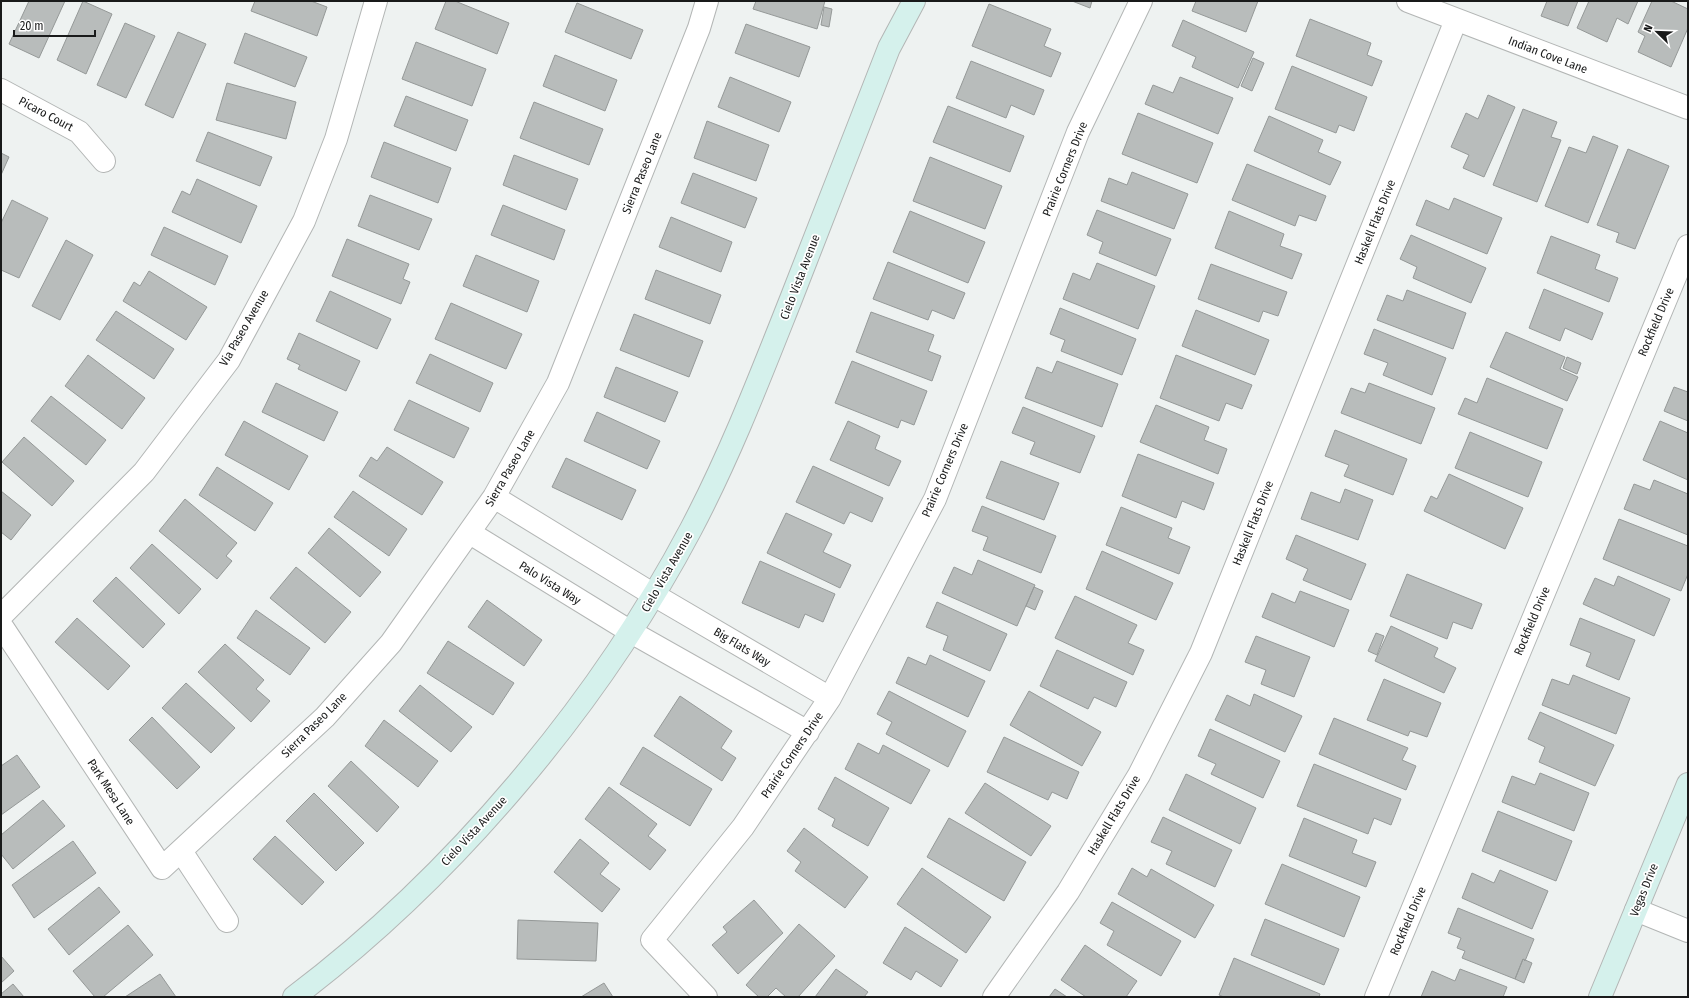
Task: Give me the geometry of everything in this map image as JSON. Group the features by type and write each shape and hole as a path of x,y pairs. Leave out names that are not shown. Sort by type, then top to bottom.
{"street":[{"name":"Via Paseo Avenue","path":"1,616 144,472 228,360 304,221 336,139 376,1"},
{"name":"Sierra Paseo Lane","path":"181,851 325,717 391,643 494,497 558,383 699,28 707,1"},
{"name":"Cielo Vista Avenue","path":"889,48 900,1"},
{"name":"Cielo Vista Avenue","path":"294,997 362,942 422,886 478,828 513,789 584,700 631,632 691,530 747,410 889,48 914,1"},
{"name":"Prairie Corners Drive","path":"706,997 652,940 743,828 830,698 935,499 1078,132 1141,1"},
{"name":"Indian Cove Lane","path":"1408,1 1688,108"},
{"name":"Haskell Flats Drive","path":"994,997 1068,892 1139,775 1201,653 1456,20"},
{"name":"Picaro Court","path":"1,90 79,132 104,161"},
{"name":"Rockfield Drive","path":"1376,997 1688,246"},
{"path":"494,497 654,595"},
{"name":"Palo Vista Way","path":"470,533 631,632"},
{"name":"Big Flats Way","path":"654,595 830,698"},
{"name":"Park Mesa Lane","path":"1,624 162,868 181,851"},
{"path":"631,632 808,732"},
{"name":"Vegas Drive","path":"1600,997 1688,784"},
{"path":"181,851 227,921"},
{"path":"1636,910 1688,931"}],"building":[{"path":"29,1 65,1 39,58 9,44"},
{"path":"83,1 112,14 86,74 57,60"},
{"path":"255,1 311,1 327,7 317,36 251,11"},
{"path":"446,1 455,1 509,23 497,54 435,29"},
{"path":"756,1 825,1 817,29 753,9"},
{"path":"1072,1 1092,1 1090,8"},
{"path":"1196,1 1258,1 1246,32 1192,11"},
{"path":"1547,1 1578,1 1568,26 1541,16"},
{"path":"1589,1 1638,1 1628,24 1617,18 1607,42 1577,28"},
{"path":"1652,1 1671,1 1688,9 1688,28 1671,67 1638,52 1645,36 1638,32"},
{"path":"577,3 643,30 631,59 565,32"},
{"path":"989,4 1051,29 1044,46 1061,53 1051,77 972,46"},
{"path":"824,7 832,9 829,27 821,25"},
{"path":"1310,19 1371,43 1367,55 1382,61 1372,86 1296,56"},
{"path":"1183,20 1254,52 1238,88 1192,67 1196,57 1172,46"},
{"path":"125,23 155,36 126,98 97,85"},
{"path":"746,24 810,47 799,77 735,53"},
{"path":"178,32 206,44 173,118 145,105"},
{"path":"245,33 307,57 295,87 234,63"},
{"path":"416,42 486,69 472,106 402,79"},
{"path":"555,55 617,80 605,111 543,86"},
{"path":"1253,58 1264,63 1252,91 1241,86"},
{"path":"971,61 1044,90 1034,115 1011,105 1006,118 956,98"},
{"path":"1292,66 1367,97 1354,131 1339,125 1336,133 1275,109"},
{"path":"730,77 791,102 779,132 718,107"},
{"path":"1180,77 1233,98 1218,134 1145,104 1153,85 1173,93"},
{"path":"227,83 296,102 286,139 216,120"},
{"path":"1488,95 1515,107 1484,177 1463,168 1469,155 1451,147 1466,113 1478,119"},
{"path":"406,96 468,120 456,151 394,126"},
{"path":"534,102 603,129 589,165 520,138"},
{"path":"948,106 1024,136 1010,172 933,142"},
{"path":"1523,109 1557,122 1551,137 1561,140 1537,202 1493,185"},
{"path":"1138,113 1213,143 1197,183 1122,154"},
{"path":"1269,116 1323,140 1318,152 1341,162 1330,185 1254,151"},
{"path":"707,121 769,145 756,181 694,158"},
{"path":"208,132 272,157 260,186 196,161"},
{"path":"1593,136 1618,146 1588,223 1545,206 1569,147 1586,153"},
{"path":"384,142 451,168 438,203 371,177"},
{"path":"1628,149 1669,166 1635,249 1616,242 1619,233 1597,225"},
{"path":"1,153 9,157 1,175"},
{"path":"514,155 578,179 566,210 503,185"},
{"path":"930,157 1002,186 985,229 913,201"},
{"path":"1247,164 1326,196 1316,221 1299,215 1295,226 1232,200"},
{"path":"1132,172 1188,194 1174,229 1101,201 1109,178 1127,185"},
{"path":"693,173 757,198 745,228 681,203"},
{"path":"197,179 257,206 241,243 172,212 182,191 190,195"},
{"path":"370,195 432,219 419,250 358,226"},
{"path":"1454,198 1502,218 1487,254 1416,225 1426,200 1449,210"},
{"path":"12,200 48,218 19,278 1,270 1,223"},
{"path":"503,205 565,230 554,260 491,235"},
{"path":"1097,210 1171,239 1156,276 1099,253 1103,242 1087,235"},
{"path":"910,211 985,242 968,283 893,252"},
{"path":"1229,211 1284,234 1280,246 1302,254 1292,279 1215,248"},
{"path":"671,217 732,242 721,272 659,247"},
{"path":"164,227 228,256 215,285 151,255"},
{"path":"1411,235 1486,268 1471,303 1413,278 1417,267 1400,259"},
{"path":"1551,236 1600,255 1595,269 1618,278 1609,302 1537,273"},
{"path":"347,239 409,264 403,279 410,282 401,304 332,276"},
{"path":"66,240 93,255 60,320 32,306"},
{"path":"476,255 539,281 527,312 463,286"},
{"path":"888,262 965,293 954,319 932,310 928,320 873,299"},
{"path":"1097,263 1155,286 1138,329 1063,299 1073,273 1090,280"},
{"path":"1211,264 1287,292 1278,316 1263,311 1259,322 1198,299"},
{"path":"656,270 721,295 710,324 645,299"},
{"path":"149,271 207,307 186,340 123,301 134,282 140,286"},
{"path":"1544,289 1603,313 1592,340 1565,328 1560,341 1529,328"},
{"path":"1407,290 1466,313 1453,349 1377,320 1387,295 1403,301"},
{"path":"330,291 391,319 377,349 316,321"},
{"path":"451,303 522,334 506,369 435,339"},
{"path":"1060,308 1136,339 1122,375 1061,351 1065,340 1050,334"},
{"path":"1196,310 1269,340 1255,375 1182,346"},
{"path":"116,311 174,349 154,379 96,340"},
{"path":"871,312 934,335 928,351 941,356 932,381 856,352"},
{"path":"634,314 703,341 689,377 620,350"},
{"path":"1374,329 1446,358 1432,395 1383,375 1388,363 1364,354"},
{"path":"1506,332 1565,357 1560,369 1578,377 1567,401 1490,367"},
{"path":"299,333 360,361 346,391 298,369 300,365 287,359"},
{"path":"430,354 493,383 480,412 416,383"},
{"path":"88,355 145,398 122,429 65,386"},
{"path":"1176,355 1252,385 1242,409 1226,403 1219,421 1160,398"},
{"path":"1567,357 1581,363 1577,374 1563,368"},
{"path":"852,361 927,391 914,425 901,420 898,428 835,403"},
{"path":"1057,361 1118,384 1102,427 1025,398 1037,367 1052,373"},
{"path":"616,367 678,392 665,422 604,397"},
{"path":"1487,378 1563,409 1547,449 1458,414 1465,398 1477,403"},
{"path":"276,383 338,412 324,441 262,412"},
{"path":"1369,383 1435,408 1421,444 1341,413 1351,388 1365,393"},
{"path":"1674,387 1688,392 1688,421 1664,411"},
{"path":"51,396 106,440 86,465 31,421"},
{"path":"409,400 469,428 454,458 394,430"},
{"path":"1156,405 1209,427 1204,440 1227,449 1218,474 1140,442"},
{"path":"1023,407 1095,436 1080,473 1030,454 1035,442 1012,433"},
{"path":"597,412 660,441 647,469 584,441"},
{"path":"244,421 308,456 289,490 225,455"},
{"path":"848,421 880,436 875,449 901,461 889,486 830,460"},
{"path":"1660,421 1688,433 1688,480 1643,460"},
{"path":"1335,430 1407,459 1393,495 1344,476 1349,465 1325,456"},
{"path":"1470,432 1542,462 1528,497 1455,468"},
{"path":"24,437 74,481 52,506 2,462"},
{"path":"387,447 443,482 422,515 359,476 371,457 377,461"},
{"path":"1138,454 1214,483 1204,510 1182,501 1176,518 1122,496"},
{"path":"566,458 636,490 622,520 552,487"},
{"path":"1001,461 1059,483 1044,520 986,498"},
{"path":"813,466 883,498 872,522 850,512 844,524 796,502"},
{"path":"217,467 273,503 255,531 199,495"},
{"path":"1449,474 1523,508 1505,549 1424,511 1431,496 1437,499"},
{"path":"1654,480 1688,494 1688,535 1624,509 1634,484 1650,490"},
{"path":"1345,489 1373,500 1358,540 1301,519 1311,492 1340,503"},
{"path":"1,491 31,515 11,540 1,532"},
{"path":"353,491 407,529 389,556 334,517"},
{"path":"185,499 237,543 226,556 232,561 217,579 159,531"},
{"path":"982,506 1056,536 1041,573 983,550 988,537 972,531"},
{"path":"1121,507 1172,528 1168,538 1190,547 1179,574 1106,545"},
{"path":"786,513 832,534 823,552 851,565 840,588 767,553"},
{"path":"1619,519 1688,546 1688,574 1681,591 1603,559"},
{"path":"329,528 381,572 360,597 308,553"},
{"path":"1296,535 1366,564 1351,600 1303,580 1308,569 1286,559"},
{"path":"152,544 201,589 179,614 130,568"},
{"path":"1102,551 1173,583 1156,620 1086,589"},
{"path":"978,560 1035,585 1017,626 942,593 954,567 972,575"},
{"path":"760,561 835,594 823,622 805,614 799,628 742,603"},
{"path":"296,567 351,612 325,643 270,598"},
{"path":"1407,574 1482,604 1472,629 1453,622 1447,639 1390,616"},
{"path":"1618,576 1670,599 1654,636 1583,604 1595,578 1614,586"},
{"path":"116,577 165,624 143,648 93,601"},
{"path":"1034,587 1043,591 1035,610 1026,606"},
{"path":"1300,591 1349,610 1334,647 1262,617 1272,593 1295,603"},
{"path":"1075,596 1137,625 1128,643 1144,650 1133,675 1055,638"},
{"path":"487,600 542,640 524,666 468,627"},
{"path":"937,602 1007,634 990,671 943,650 948,636 926,627"},
{"path":"256,610 310,648 290,675 237,638"},
{"path":"77,618 130,666 108,690 55,642"},
{"path":"1580,618 1635,640 1619,680 1586,666 1591,653 1570,645"},
{"path":"1391,626 1438,648 1434,657 1456,668 1444,693 1375,661"},
{"path":"1376,633 1384,636 1377,655 1368,651"},
{"path":"1256,636 1310,657 1294,697 1261,684 1266,670 1245,662"},
{"path":"448,641 514,683 493,715 427,673"},
{"path":"225,644 264,680 256,689 270,701 251,722 198,672"},
{"path":"1057,650 1127,682 1116,707 1094,697 1088,709 1040,686"},
{"path":"930,655 985,681 968,717 896,683 908,657 926,665"},
{"path":"1573,675 1630,698 1616,734 1542,705 1552,679 1569,685"},
{"path":"1384,679 1441,703 1427,737 1410,731 1408,736 1367,720"},
{"path":"186,683 235,728 211,753 162,708"},
{"path":"420,685 472,727 451,752 399,711"},
{"path":"889,691 966,731 948,767 886,734 892,722 877,714"},
{"path":"1029,691 1101,732 1082,766 1010,725"},
{"path":"1254,694 1302,716 1285,752 1215,720 1227,695 1250,706"},
{"path":"680,696 732,731 721,748 736,758 722,781 654,736"},
{"path":"1540,712 1614,745 1595,786 1539,762 1545,747 1528,739"},
{"path":"152,717 200,767 177,789 129,740"},
{"path":"1334,718 1408,748 1402,760 1416,766 1406,790 1319,754"},
{"path":"384,720 438,761 418,787 365,746"},
{"path":"1210,729 1280,761 1263,798 1211,774 1216,764 1198,756"},
{"path":"1004,737 1079,772 1067,799 1052,792 1048,800 987,772"},
{"path":"858,743 879,754 883,745 930,770 911,804 845,769"},
{"path":"643,747 712,789 690,826 620,784"},
{"path":"17,755 40,787 1,815 1,766"},
{"path":"351,761 399,807 377,832 328,786"},
{"path":"1314,764 1401,799 1391,825 1374,818 1368,834 1297,806"},
{"path":"1540,773 1589,793 1574,831 1502,802 1512,776 1535,785"},
{"path":"1186,774 1256,808 1240,844 1169,810"},
{"path":"835,777 889,808 868,846 832,826 835,819 818,809"},
{"path":"985,783 1051,826 1031,856 965,813"},
{"path":"609,787 657,824 648,836 666,850 650,870 585,819"},
{"path":"314,793 364,843 336,871 286,821"},
{"path":"43,800 65,826 13,869 1,854 1,835"},
{"path":"1498,811 1572,841 1556,881 1482,851"},
{"path":"1163,817 1232,850 1215,887 1166,864 1172,851 1151,842"},
{"path":"949,818 1026,862 1004,901 927,857"},
{"path":"1304,818 1357,840 1352,853 1376,862 1366,887 1289,856"},
{"path":"804,828 868,877 845,908 795,871 801,862 787,851"},
{"path":"275,836 324,882 302,905 253,859"},
{"path":"580,839 609,863 600,874 620,889 602,912 554,872"},
{"path":"73,841 96,873 34,918 12,885"},
{"path":"1282,864 1360,897 1344,937 1265,904"},
{"path":"922,868 991,917 966,953 897,904"},
{"path":"1132,868 1147,877 1151,869 1214,905 1195,938 1118,894"},
{"path":"1500,870 1548,891 1532,929 1462,898 1472,873 1494,883"},
{"path":"99,887 120,912 69,955 48,929"},
{"path":"754,900 783,933 738,974 712,945 727,932 723,927"},
{"path":"1112,902 1181,941 1161,976 1107,945 1114,931 1100,923"},
{"path":"1458,908 1534,939 1525,961 1523,959 1515,979 1462,958 1465,951 1457,948 1461,938 1448,933"},
{"path":"1265,919 1339,949 1324,985 1251,955"},
{"path":"518,920 598,923 596,961 517,959"},
{"path":"799,924 835,956 798,997 786,997 776,988 767,997 759,997 746,985"},
{"path":"128,925 153,955 103,997 95,997 73,971"},
{"path":"905,927 958,960 941,987 916,971 911,980 883,963"},
{"path":"1085,945 1137,981 1126,997 1086,997 1061,980"},
{"path":"1,956 14,971 1,983"},
{"path":"1234,958 1320,994 1319,997 1224,997 1219,995"},
{"path":"1523,959 1532,963 1524,983 1515,979"},
{"path":"836,969 868,992 864,997 815,997"},
{"path":"1460,969 1507,987 1503,997 1421,997 1432,971 1455,981"},
{"path":"160,974 176,997 125,997"},
{"path":"604,983 613,997 581,997"},
{"path":"13,984 24,997 1,997 1,994"},
{"path":"1055,989 1067,997 1049,997"}]}
